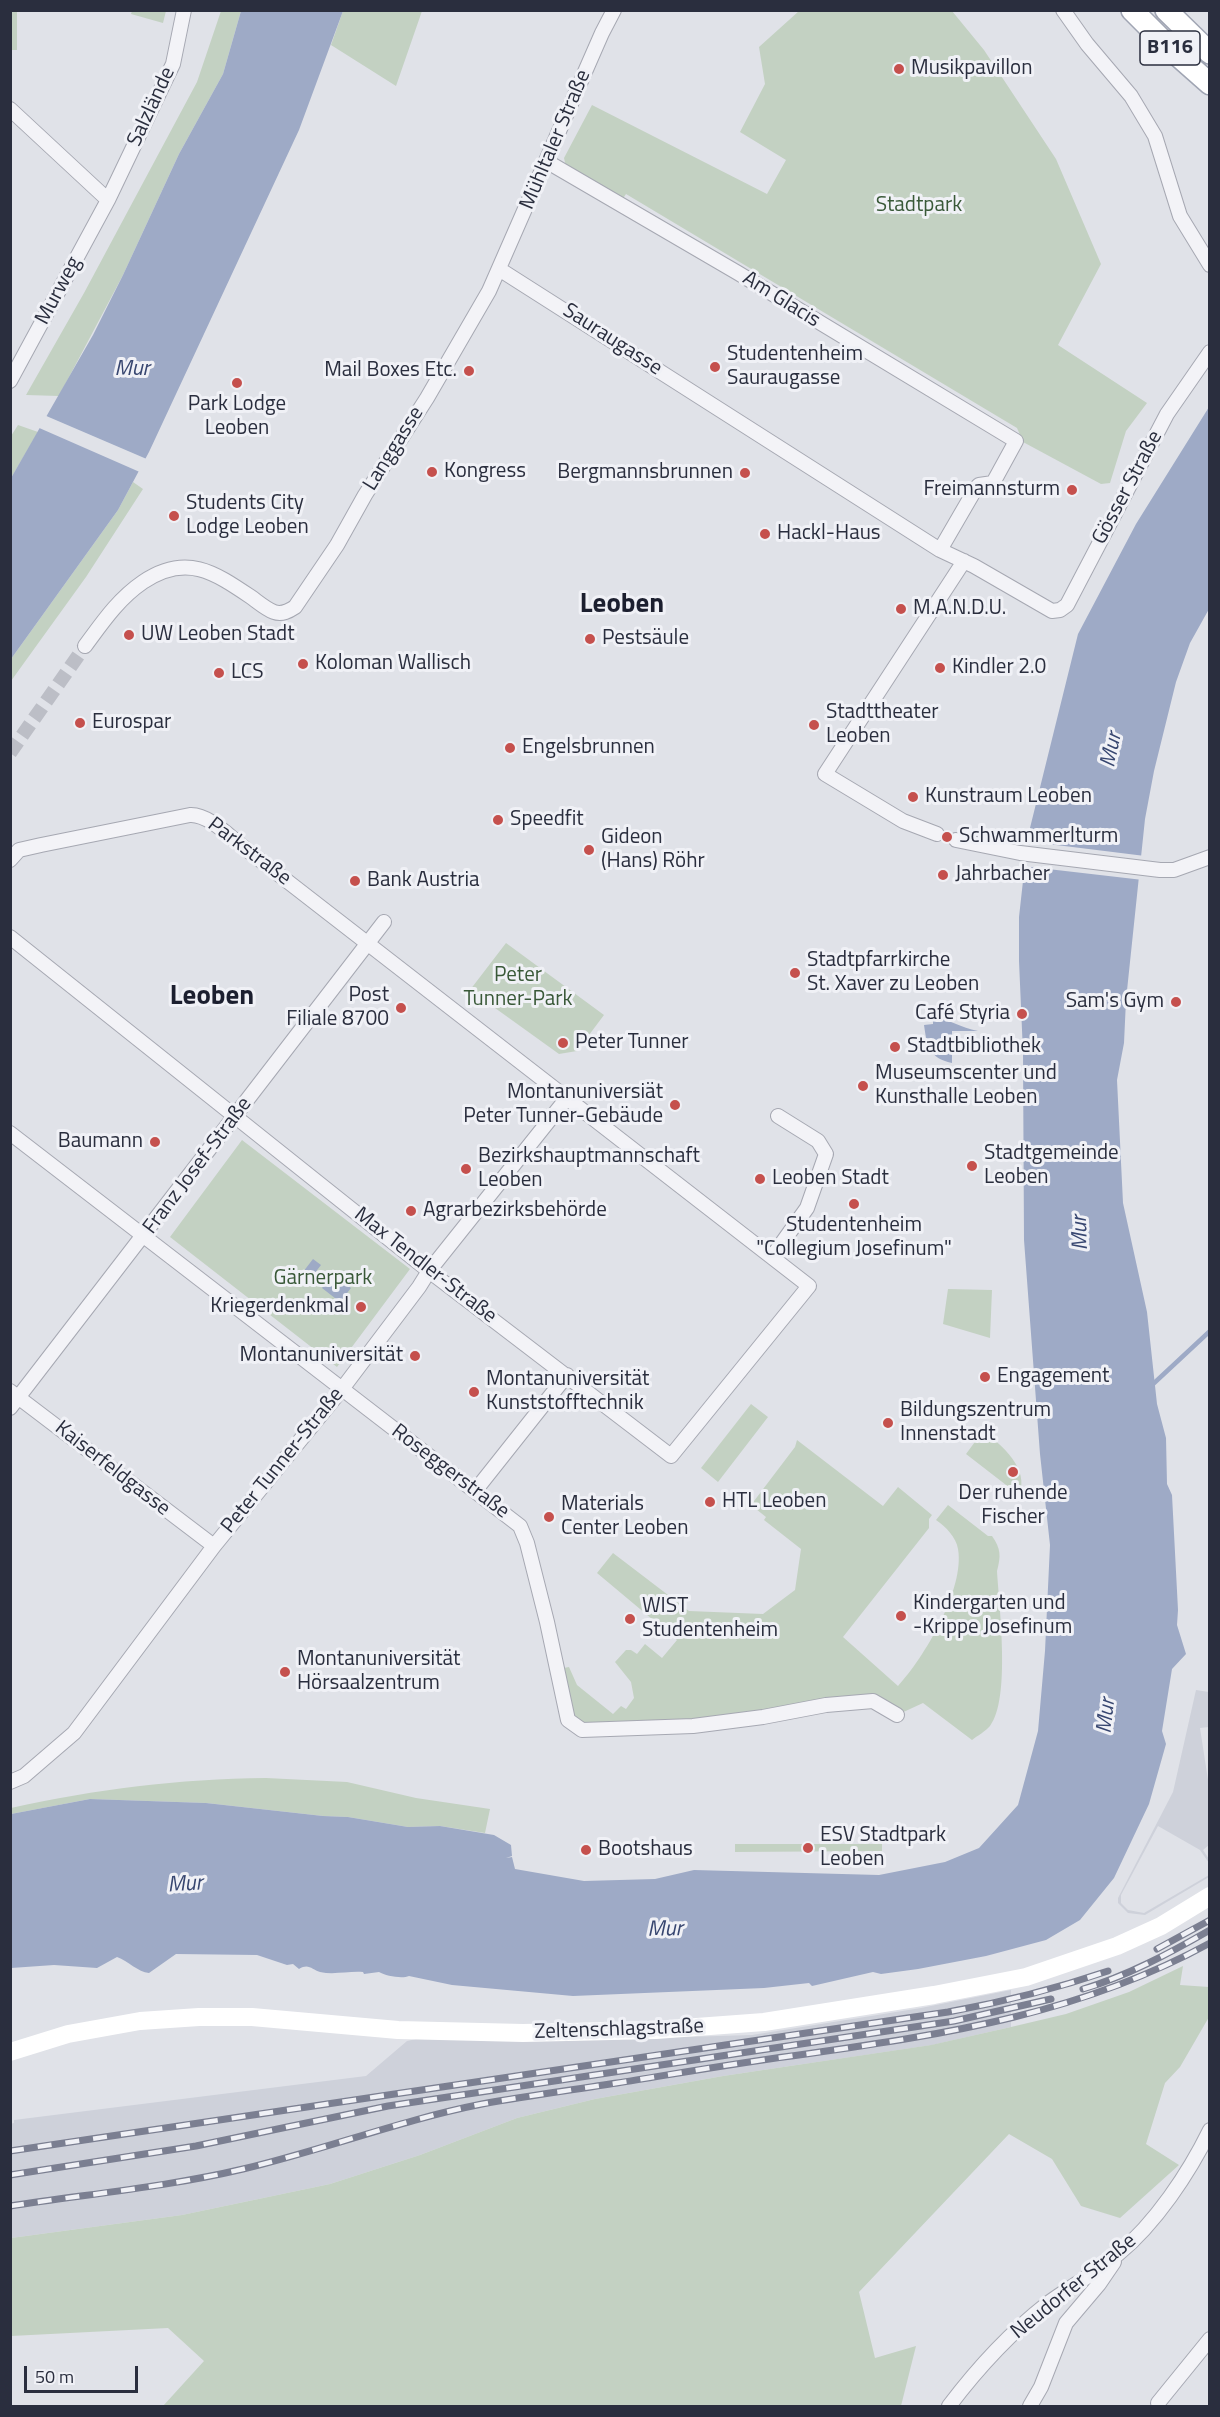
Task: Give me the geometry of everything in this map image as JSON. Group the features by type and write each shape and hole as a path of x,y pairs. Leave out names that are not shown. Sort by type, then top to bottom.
{"main road":[{"name":"B116","path":"1132,10 1209,84"},
{"name":"B116","path":"1166,10 1209,53"},
{"name":"Zeltenschlagstraße","path":"11,2052 68,2034 140,2021 199,2017 252,2017 398,2030 523,2033 667,2030 764,2022 934,1995 1026,1977 1118,1946 1161,1926 1209,1896"}],"street":[{"name":"Salzlände","path":"108,200 173,64 184,10"},
{"name":"Mühltaler Straße","path":"499,269 614,10"},
{"path":"1064,10 1087,44 1131,96 1155,136 1180,216 1209,265"},
{"path":"10,109 108,200"},
{"name":"Am Glacis","path":"546,161 738,273 1016,441 993,483 979,484 976,488 940,550"},
{"name":"Murweg","path":"10,381 108,200"},
{"name":"Sauraugasse","path":"499,269 940,550 964,561 1042,607"},
{"name":"Langgasse","path":"85,646 115,604 145,580 165,572 196,568 217,574 275,613 287,613 295,607 427,398 489,291 499,269"},
{"name":"Gösser Straße","path":"1042,607 1052,611 1060,610 1067,605 1167,414 1209,352"},
{"path":"937,834 903,821 825,774 964,561"},
{"name":"Parkstraße","path":"10,860 19,850 197,815 242,846 809,1286"},
{"path":"956,840 1020,853 1160,870 1174,870 1208,862"},
{"name":"Franz Josef-Straße","path":"13,1399 143,1237 384,922"},
{"name":"Max Tendler-Straße","path":"10,937 429,1271 671,1456 809,1286"},
{"name":"Peter Tunner-Straße","path":"10,1782 24,1776 74,1733 214,1546 342,1389 429,1271 567,1098"},
{"path":"772,1257 807,1208 826,1154 818,1141 778,1116"},
{"name":"Roseggerstraße","path":"10,1133 512,1519 524,1533 568,1720 582,1730 693,1726 763,1717 818,1706 873,1701 897,1716"},
{"path":"475,1491 567,1375"},
{"name":"Kaiserfeldgasse","path":"13,1399 214,1546"},
{"path":"541,1663 555,1659"},
{"name":"Neudorfer Straße","path":"949,2406 974,2373 1046,2305 1119,2254 1154,2219 1200,2150 1209,2130"},
{"path":"1030,2406 1041,2387 1066,2323 1099,2284 1119,2254"},
{"path":"1158,2403 1209,2339"}],"shaded area":[{"path":"1196,1690 1209,1692 1209,1727 1200,1728 1210,1793 1209,1845 1203,1850 1209,1863 1200,1850 1158,1826 1121,1895 1121,1903 1128,1910 1144,1913 1209,1875 1209,1877 1145,1915 1128,1913 1118,1903 1118,1898 1173,1792"},
{"path":"1011,1990 1011,2027 932,2045 723,2076 595,2099 517,2118 420,2155 330,2184 182,2215 11,2238 10,2124 14,2123 14,2120 366,2076 407,2041 421,2038 546,2041 752,2035 921,2008"}],"green space":[{"path":"132,10 166,11 163,23 131,14"},
{"path":"10,11 17,11 17,50 11,50"},
{"path":"221,11 241,11 223,74 179,154 123,275 59,396 26,395 84,293 197,82"},
{"path":"343,11 422,11 396,86 331,45"},
{"name":"Stadtpark","path":"799,11 952,11 984,50 1056,159 1101,264 1058,345 1147,403 1126,431 1110,483 1101,484 1023,442 1017,428 626,194 622,200 566,167 564,158 592,105 767,194 786,160 740,132 765,84 759,47"},
{"path":"18,425 38,432 11,478 11,436"},
{"path":"133,482 143,489 86,577 11,681 11,659 118,510"},
{"name":"Peter Tunner-Park","path":"506,943 604,1015 577,1051 559,1054 470,990"},
{"name":"Gärnerpark","path":"242,1140 410,1269 337,1367 170,1237"},
{"path":"948,1289 992,1290 990,1338 943,1324"},
{"path":"751,1404 768,1417 718,1482 701,1468"},
{"path":"983,1431 1012,1458 1021,1476 1019,1495 966,1454"},
{"path":"797,1440 883,1506 898,1487 932,1515 929,1519 929,1528 843,1637 898,1686 930,1641 949,1603 955,1583 958,1565 957,1545 950,1533 936,1520 948,1505 988,1536 992,1536 999,1553 997,1571 1002,1674 996,1713 990,1726 972,1740 923,1703 897,1715 873,1701 763,1717 582,1730 568,1720 558,1669 569,1667 577,1685 613,1714 621,1706 626,1709 634,1698 631,1682 615,1662 626,1650 637,1654 645,1644 662,1658 677,1640 597,1573 613,1553 689,1611 763,1614 795,1590 801,1549 764,1520 766,1517 751,1505 795,1447"},
{"path":"266,1778 347,1782 416,1798 490,1809 485,1833 440,1826 408,1827 348,1817 206,1803 90,1799 11,1814 11,1808 106,1790 201,1780"},
{"name":"ESV Stadtpark Leoben","path":"735,1844 882,1844 882,1851 735,1852"},
{"path":"1183,1966 1180,1985 1209,1987 1209,2017 1180,2067 1165,2083 1146,2144 1179,2165 1120,2218 1081,2206 1052,2159 1009,2134 859,2292 875,2358 916,2346 901,2406 163,2406 204,2361 168,2328 11,2336 11,2238 182,2215 330,2184 420,2155 517,2118 595,2099 723,2076 931,2045 1011,2027 1066,2014 1129,1992"}],"water":[{"name":"Mur","path":"241,11 343,11 299,130 149,452 118,510 11,659 11,478 93,335 179,154 223,74"},
{"path":"1209,407 1209,609 1190,643 1176,682 1154,771 1145,819 1126,1000 1124,1043 1117,1080 1123,1203 1147,1312 1157,1404 1166,1438 1167,1484 1172,1495 1177,1625 1186,1654 1172,1669 1162,1731 1166,1744 1149,1804 1114,1878 1080,1920 1046,1940 986,1956 918,1969 881,1974 873,1972 812,1986 809,1983 764,1988 573,1996 452,1985 409,1976 394,1977 379,1972 325,1973 308,1967 299,1969 293,1964 287,1965 257,1955 176,1954 149,1973 117,1957 97,1968 54,1965 11,1968 11,1814 90,1799 206,1803 348,1817 408,1827 440,1826 494,1835 511,1845 512,1856 506,1858 512,1857 515,1869 584,1881 655,1879 694,1870 879,1875 945,1862 979,1848 1018,1805 1038,1731 1045,1651 1050,1545 1040,1454 1024,1240 1023,1053 1019,917 1028,836 1078,634 1136,524"},
{"path":"933,1015 978,1031 952,1031 952,1063 938,1058 928,1045 924,1025 933,1024"},
{"path":"313,1259 321,1265 311,1278 303,1272"},
{"path":"333,1274 351,1288 340,1302 322,1288"}],"pier":[{"path":"44,415 149,460 142,473 37,427"},
{"path":"1024,841 1145,856 1143,880 1022,866"}],"waterway":[{"path":"1152,1385 1210,1331"}],"tunnel":[{"path":"10,753 85,646"}],"railway":[{"path":"1157,1949 1210,1920"},
{"path":"1083,1989 1116,1978 1210,1930"},
{"path":"10,2206 156,2185 243,2169 422,2118 482,2104 962,2029 1063,2004 1113,1987 1162,1967 1210,1943"},
{"path":"10,2151 948,2012 1029,1994 1108,1971"},
{"path":"10,2175 196,2146 388,2106 954,2021 1051,1999"}],"place":[{"name":"Musikpavillon","path":"899,69"},
{"name":"Studentenheim Sauraugasse","path":"715,367"},
{"name":"Mail Boxes Etc.","path":"469,371"},
{"name":"Park Lodge Leoben","path":"237,383"},
{"name":"Kongress","path":"432,472"},
{"name":"Bergmannsbrunnen","path":"745,473"},
{"name":"Freimannsturm","path":"1072,490"},
{"name":"Students City Lodge Leoben","path":"174,516"},
{"name":"Hackl-Haus","path":"765,534"},
{"name":"M.A.N.D.U.","path":"901,609"},
{"name":"UW Leoben Stadt","path":"129,635"},
{"name":"Pestsäule","path":"590,639"},
{"name":"Koloman Wallisch","path":"303,664"},
{"name":"Kindler 2.0","path":"940,668"},
{"name":"LCS","path":"219,673"},
{"name":"Eurospar","path":"80,723"},
{"name":"Stadttheater Leoben","path":"814,725"},
{"name":"Engelsbrunnen","path":"510,748"},
{"name":"Kunstraum Leoben","path":"913,797"},
{"name":"Speedfit","path":"498,820"},
{"name":"Schwammerlturm","path":"947,837"},
{"name":"Gideon (Hans) Röhr","path":"589,850"},
{"name":"Jahrbacher","path":"943,875"},
{"name":"Bank Austria","path":"355,881"},
{"name":"Stadtpfarrkirche St. Xaver zu Leoben","path":"795,973"},
{"name":"Sam's Gym","path":"1176,1002"},
{"name":"Post Filiale 8700","path":"401,1008"},
{"name":"Café Styria","path":"1022,1014"},
{"name":"Peter Tunner","path":"563,1043"},
{"name":"Stadtbibliothek","path":"895,1047"},
{"name":"Museumscenter und Kunsthalle Leoben","path":"863,1086"},
{"name":"Montanuniversiät Peter Tunner-Gebäude","path":"675,1105"},
{"name":"Baumann","path":"155,1142"},
{"name":"Stadtgemeinde Leoben","path":"972,1166"},
{"name":"Bezirkshauptmannschaft Leoben","path":"466,1169"},
{"name":"Leoben Stadt","path":"760,1179"},
{"name":"Studentenheim \"Collegium Josefinum\"","path":"854,1204"},
{"name":"Agrarbezirksbehörde","path":"411,1211"},
{"name":"Kriegerdenkmal","path":"361,1307"},
{"name":"Montanuniversität","path":"415,1356"},
{"name":"Engagement","path":"985,1377"},
{"name":"Montanuniversität Kunststofftechnik","path":"474,1392"},
{"name":"Bildungszentrum Innenstadt","path":"888,1423"},
{"name":"Der ruhende Fischer","path":"1013,1472"},
{"name":"HTL Leoben","path":"710,1502"},
{"name":"Materials Center Leoben","path":"549,1517"},
{"name":"Kindergarten und -Krippe Josefinum","path":"901,1616"},
{"name":"WIST Studentenheim","path":"630,1619"},
{"name":"Montanuniversität Hörsaalzentrum","path":"285,1672"},
{"name":"ESV Stadtpark Leoben","path":"808,1848"},
{"name":"Bootshaus","path":"586,1850"}],"district":[{"name":"Leoben","path":"622,605"},
{"name":"Leoben","path":"212,997"}]}
